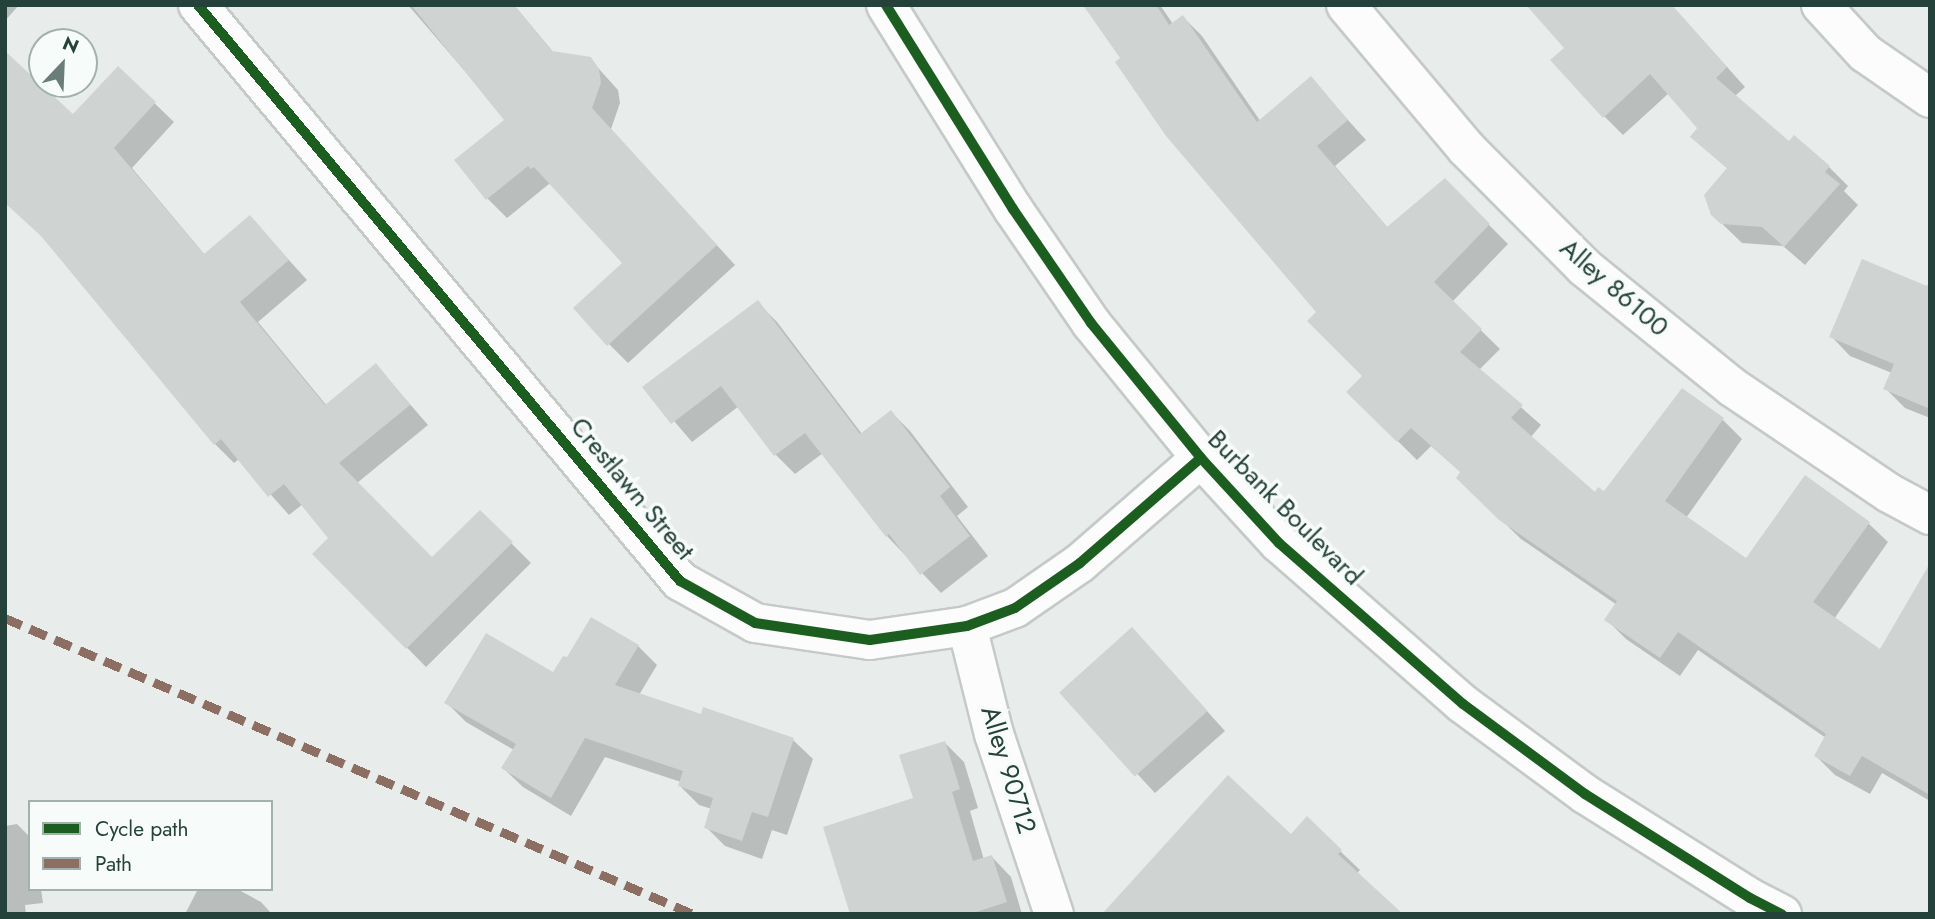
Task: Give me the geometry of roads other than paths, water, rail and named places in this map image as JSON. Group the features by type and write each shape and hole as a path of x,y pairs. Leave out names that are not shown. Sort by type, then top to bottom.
{"street":[{"name":"Crestlawn Street","path":"198,5 680,582 755,623 870,640 967,626 1015,608 1080,563 1201,458"},
{"name":"Burbank Boulevard","path":"886,5 1013,209 1091,323 1201,458 1279,543 1462,704 1585,794 1750,898 1782,914"},
{"name":"Alley 86100","path":"1346,5 1466,148 1584,267 1732,387 1889,494 1930,515"},
{"path":"1821,5 1865,53 1930,98"},
{"name":"Alley 90712","path":"967,626 994,734 1054,914"}]}
